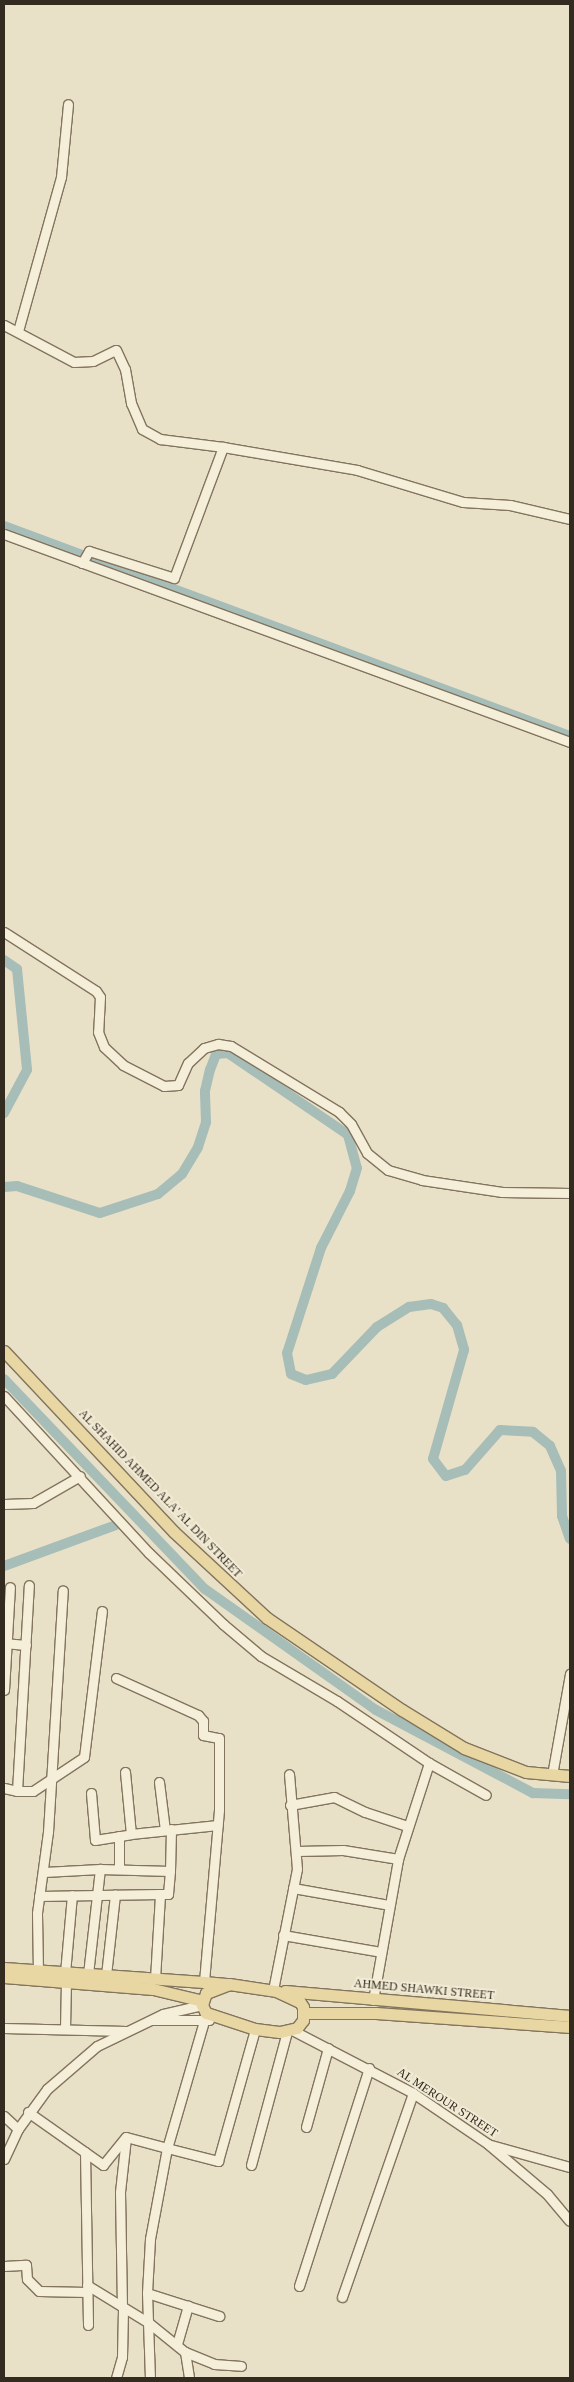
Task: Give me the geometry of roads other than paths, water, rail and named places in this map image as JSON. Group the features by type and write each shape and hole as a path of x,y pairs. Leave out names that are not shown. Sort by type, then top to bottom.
{"main road":[{"name":"AL SHAHID AHMED ALA' AL DIN STREET","path":"4,1351 174,1532 267,1618 402,1710 464,1748 526,1772 570,1776"},
{"path":"4,1968 38,1971 168,1992 202,2003"},
{"name":"AHMED SHAWKI STREET","path":"66,1977 88,1974 230,1984 373,2000 570,2016"},
{"path":"4,1977 66,1977"},
{"path":"202,2003 210,1991 230,1984"},
{"path":"202,2003 206,2013 218,2019 255,2029 289,2031 300,2025 304,2013 300,2002 275,1990"},
{"name":"AHMED SHAWKI STREET","path":"304,2013 376,2013 570,2027"}],"street":[{"path":"18,331 61,177 68,104"},
{"path":"4,325 74,362 92,361 116,350 125,369 131,403 142,429 160,439 357,470 463,502 510,505 570,519"},
{"path":"84,559 112,556 174,578 222,448"},
{"path":"4,534 84,559 570,742"},
{"path":"4,932 96,991 100,997 98,1032 104,1047 123,1065 164,1086 178,1085 188,1063 204,1048 218,1044 231,1046 340,1112 351,1124 367,1154 388,1170 422,1180 502,1192 570,1193"},
{"path":"4,1396 80,1476 149,1553 222,1624 261,1656 337,1701 429,1763 486,1795"},
{"path":"4,1504 33,1503 80,1476"},
{"path":"17,1791 29,1585"},
{"path":"4,1690 6,1613 10,1588"},
{"path":"38,1971 39,1896 44,1872 63,1590"},
{"path":"4,1788 17,1791 34,1791 84,1757 102,1611"},
{"path":"5,1643 26,1645"},
{"path":"552,1775 570,1674"},
{"path":"116,1678 198,1715 203,1721 203,1735 219,1738 218,1825 204,1982"},
{"path":"373,2000 398,1860 407,1826 429,1763"},
{"path":"125,1772 131,1834"},
{"path":"275,1990 283,1935 293,1888 297,1852 290,1805 289,1774"},
{"path":"39,1896 168,1894 170,1871 168,1829 159,1782"},
{"path":"91,1793 95,1840 168,1829 218,1825"},
{"path":"290,1805 334,1797 364,1812 407,1826"},
{"path":"119,1836 119,1869"},
{"path":"297,1852 343,1850 398,1860"},
{"path":"44,1872 100,1869 170,1871"},
{"path":"88,1974 100,1869"},
{"path":"293,1888 389,1905"},
{"path":"155,1979 160,1894"},
{"path":"65,2029 66,1977 72,1895"},
{"path":"106,1976 115,1895"},
{"path":"283,1935 381,1952"},
{"path":"4,2159 28,2112 57,2078 97,2046 176,2009 202,2003"},
{"path":"152,2020 204,2021 218,2019"},
{"path":"150,2378 147,2293 150,2239 167,2148 204,2021"},
{"path":"4,2028 126,2031"},
{"path":"126,2136 218,2161 255,2029"},
{"path":"251,2165 289,2031"},
{"name":"AL MEROUR STREET","path":"289,2031 369,2068 413,2093 488,2144 547,2194 570,2221"},
{"path":"306,2127 328,2048"},
{"path":"299,2286 369,2068"},
{"path":"342,2297 413,2093"},
{"path":"28,2112 103,2165 126,2136"},
{"path":"4,2116 18,2129"},
{"path":"116,2378 122,2357 120,2192 126,2136"},
{"path":"488,2144 570,2167"},
{"path":"85,2152 88,2325"},
{"path":"4,2266 26,2265 27,2279 39,2292 87,2289 149,2323 185,2352 214,2364 241,2366"},
{"path":"147,2293 219,2316"},
{"path":"177,2344 188,2306"},
{"path":"185,2352 189,2378"}],"waterway":[{"path":"4,526 570,736"},
{"path":"4,960 17,969 27,1070 4,1113"},
{"path":"4,1187 17,1186 100,1213 158,1194 182,1174 198,1147 206,1122 205,1091 210,1070 216,1054 228,1053 348,1135 357,1168 350,1191 321,1248 287,1353 291,1374 306,1380 332,1374 377,1327 409,1307 431,1304 443,1308 457,1325 464,1350 433,1459 446,1476 465,1470 500,1430 533,1432 550,1446 561,1471 562,1516 570,1539"},
{"path":"4,1379 205,1589 376,1710 533,1793 570,1794"},
{"path":"4,1566 116,1525"}]}
